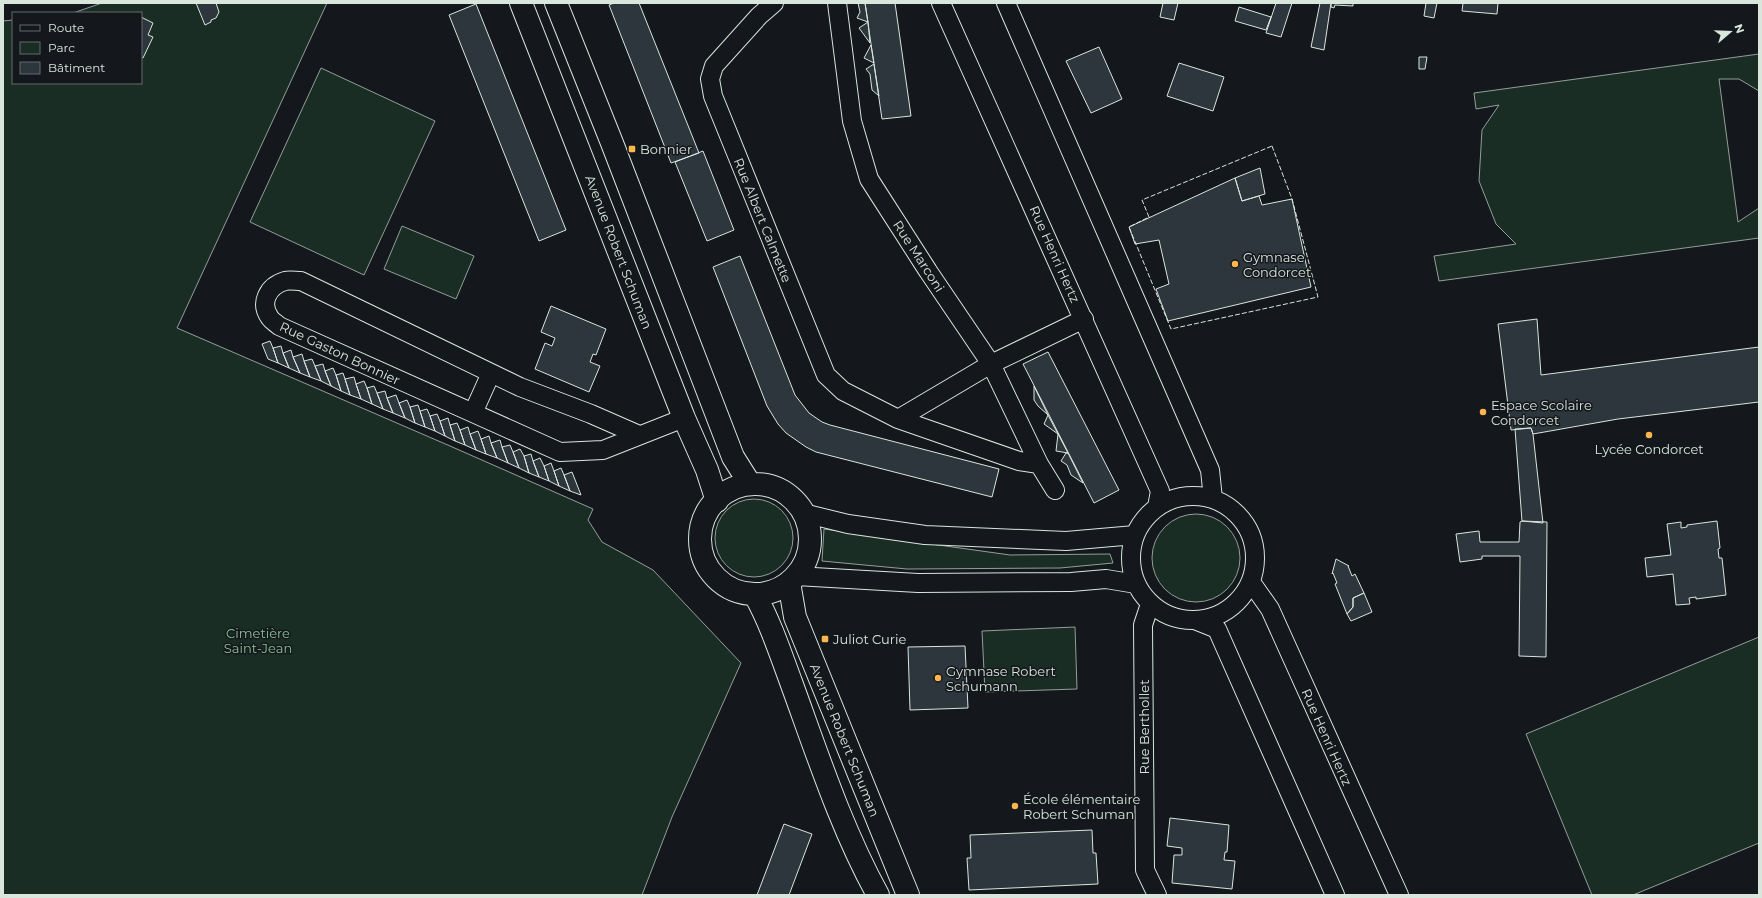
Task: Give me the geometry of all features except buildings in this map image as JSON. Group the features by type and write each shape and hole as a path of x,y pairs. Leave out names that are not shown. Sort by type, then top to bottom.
{"main road":[{"name":"Avenue Robert Schuman","path":"521,3 684,418 707,470 717,500"},
{"path":"556,3 733,457 750,484"},
{"path":"750,484 766,485 781,491 794,500 803,513 809,529 810,545 805,562 793,579 776,590 755,594 735,590 722,583 711,572 704,558 700,543 702,528 707,513 717,500 726,493 738,487 750,484"},
{"name":"Avenue Robert Schuman","path":"793,579 795,617 908,895"},
{"path":"755,594 771,628 860,863 878,895"},
{"path":"860,863 860,895"}],"street":[{"name":"Rue Albert Calmette","path":"774,3 714,66 710,78 713,96 826,375 843,391 898,418 1019,461 1040,464"},
{"name":"Rue Marconi","path":"837,3 852,121 869,179 928,271 991,364 1040,464 1055,490"},
{"name":"Rue Henri Hertz","path":"941,3 1160,490 1157,507"},
{"path":"1006,3 1210,470 1212,499"},
{"name":"Rue Gaston Bonnier","path":"639,435 520,387 301,281 286,281 275,285 266,294 264,304 270,317 279,326 560,452 603,450 684,418"},
{"path":"898,418 991,364 1084,319"},
{"path":"473,413 491,373"},
{"path":"1197,621 1214,617 1230,609 1242,597 1250,582 1254,568 1255,553 1252,539 1246,526 1231,510 1212,499 1193,496 1174,499 1157,507 1144,520 1135,535 1130,560 1136,584 1142,595 1150,604 1164,614 1175,618 1197,621 1217,629 1335,895"},
{"path":"803,513 848,524 925,535 1066,541 1135,535"},
{"path":"793,579 918,583 1071,582 1106,579 1136,584"},
{"name":"Rue Henri Hertz","path":"1250,582 1270,609 1399,895"},
{"name":"Rue Berthollet","path":"1150,604 1143,624 1145,870 1157,895"}],"green space":[{"name":"Cimetière Saint-Jean","path":"102,3 327,3 177,328 593,509 588,520 602,542 653,570 741,663 672,817 642,895 3,895 3,21 12,20 12,84 142,84 142,12 76,12"},
{"path":"1759,54 1759,91 1739,79 1719,79 1738,222 1759,208 1759,238 1439,281 1434,256 1516,244 1496,224 1479,181 1482,130 1499,105 1476,109 1474,93"},
{"path":"321,68 435,121 364,275 250,222"},
{"path":"402,226 474,256 456,299 384,269"},
{"path":"754,499 769,502 781,511 790,523 793,538 790,553 781,565 769,574 754,577 739,574 727,565 718,553 715,538 718,523 727,511 739,502"},
{"path":"1196,514 1213,517 1227,527 1237,541 1240,558 1237,575 1227,589 1213,599 1196,602 1179,599 1165,589 1155,575 1152,558 1155,541 1165,527 1179,517"},
{"path":"824,529 1010,555 1110,554 1113,563 1060,568 907,569 822,561"},
{"path":"1075,627 1077,689 985,692 982,631"},
{"path":"1759,637 1759,843 1633,895 1592,895 1526,734"}],"fence":[{"path":"1272,146 1292,199 1318,297 1171,329 1129,227 1149,217 1142,200 1272,146"}],"place":[{"name":"Bonnier","path":"632,149"},
{"name":"Gymnase Condorcet","path":"1235,264"},
{"name":"Espace Scolaire Condorcet","path":"1483,412"},
{"name":"Lycée Condorcet","path":"1649,435"},
{"name":"Juliot Curie","path":"825,639"},
{"name":"Gymnase Robert Schumann","path":"938,678"},
{"name":"École élémentaire Robert Schuman","path":"1015,806"}]}
